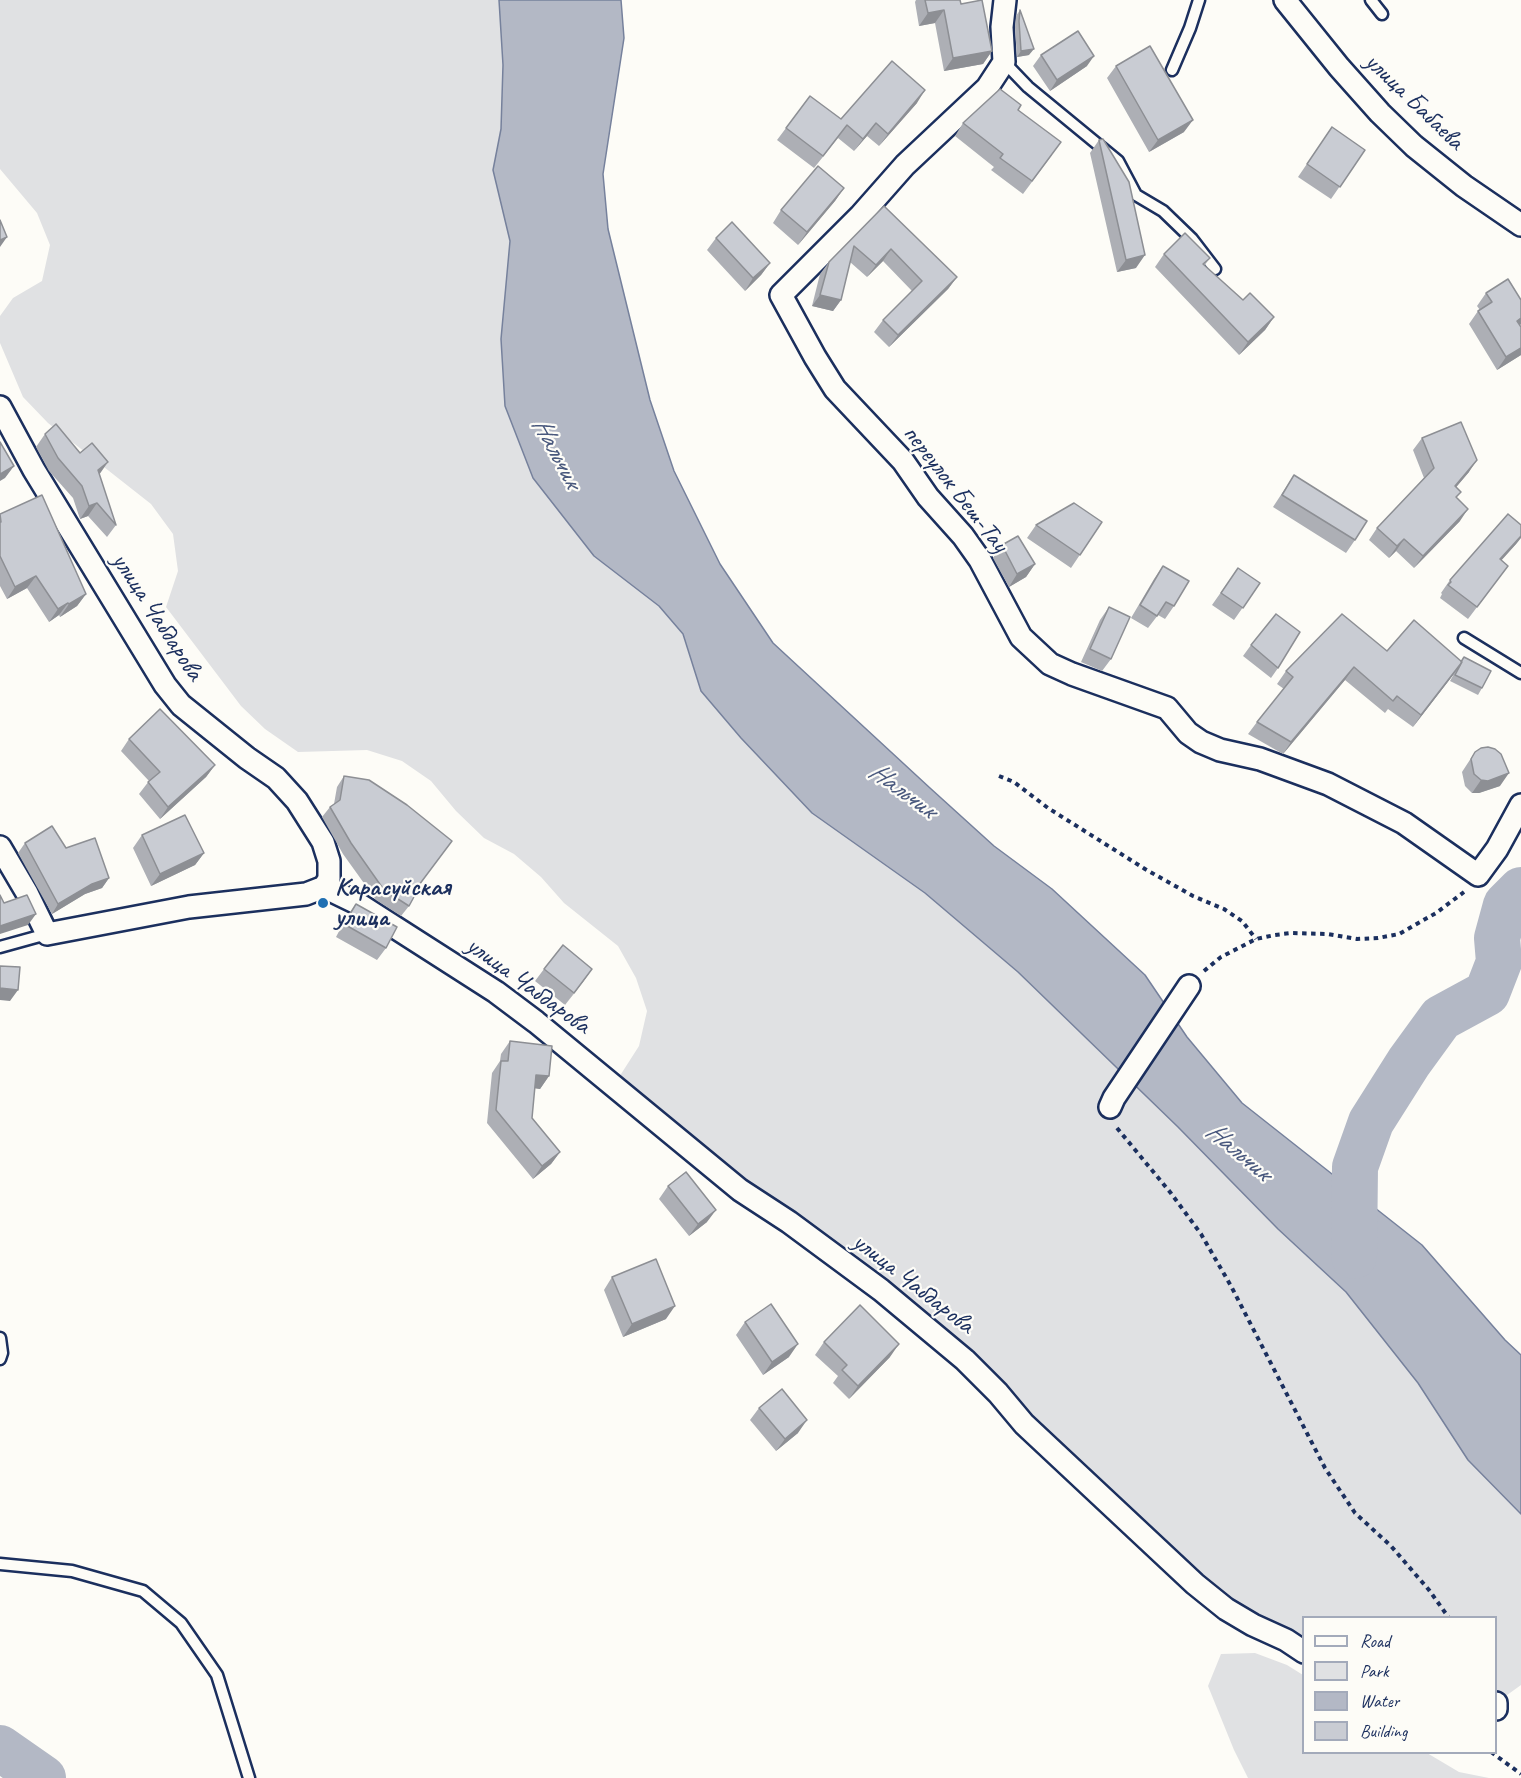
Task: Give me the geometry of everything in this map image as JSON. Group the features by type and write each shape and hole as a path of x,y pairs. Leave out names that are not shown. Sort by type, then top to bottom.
{"street":[{"path":"1004,62 1002,27 1005,0"},
{"name":"улица Бабаева","path":"1285,0 1339,67 1380,113 1414,146 1464,186 1521,225"},
{"name":"переулок Беш-Тау","path":"1004,62 987,88 905,165 860,216 781,295 815,357 842,397 903,461 928,497 963,536 980,560 1021,637 1050,664 1167,708 1177,717 1188,733 1201,742 1220,750 1260,759 1328,784 1404,823 1478,875"},
{"name":"улица Чабдарова","path":"0,408 34,470 165,685 181,705 247,758 276,778 297,801 323,842 330,861 329,879 324,886 357,903 496,992 562,1043 740,1190 789,1222 880,1290 965,1360 998,1393 1024,1424 1195,1584 1226,1609 1302,1651"},
{"path":"1478,875 1497,849 1521,806"},
{"path":"0,847 27,893 47,934 189,907 306,894 324,886"},
{"path":"1112,1102 1187,988"}],"lane":[{"path":"1172,70 1199,0"},
{"path":"1371,0 1382,14"},
{"path":"1004,62 1028,87 1118,161 1136,195 1162,211 1192,239 1215,269"},
{"path":"1464,638 1521,673"},
{"path":"0,947 47,934"},
{"path":"0,1338 0,1359"},
{"path":"0,1564 72,1571 143,1591 181,1623 217,1675 249,1778"}],"path":[{"path":"999,776 1014,783 1047,808 1145,868 1193,896 1224,909 1242,921 1256,939"},
{"path":"1187,988 1221,957 1256,939 1290,933 1328,934 1357,939 1399,934 1459,897 1478,875"},
{"path":"1112,1102 1118,1130 1170,1192 1201,1234 1231,1286 1324,1468 1355,1513 1391,1546 1448,1616"},
{"path":"1494,1754 1521,1774"}],"green space":[{"path":"0,0 499,0 503,65 501,129 493,170 510,241 501,339 594,556 659,606 683,635 701,691 925,893 1018,972 1178,1127 1278,1229 1346,1292 1418,1383 1468,1460 1521,1514 1521,1685 1497,1702 1497,1616 1302,1616 1302,1651 1253,1625 998,1393 614,1085 639,1046 647,1011 636,978 618,946 564,903 541,877 514,854 484,838 456,811 431,781 402,761 367,750 298,752 265,729 241,706 166,607 178,571 173,534 151,504 48,423 23,397 0,343 0,316 13,298 42,281 50,245 37,213 0,169"},
{"path":"1255,1653 1287,1665 1302,1674 1302,1754 1429,1754 1459,1772 1489,1778 1248,1778 1208,1686 1221,1654"}],"water":[{"name":"Нальчик","path":"499,0 621,0 624,38 603,174 608,229 650,400 674,471 720,564 773,643 994,846 1052,889 1145,975 1187,1037 1242,1103 1422,1245 1505,1340 1521,1355 1521,1514 1468,1460 1418,1383 1346,1292 1278,1229 1178,1127 1018,972 925,893 812,813 741,738 701,691 683,634 659,606 594,556 533,478 505,406 501,339 510,241 493,170 501,129 503,65"}],"building":[{"path":"925,0 960,0 961,4 982,0 992,51 953,58 944,10 928,13"},
{"path":"1020,10 1034,49 1021,51"},
{"path":"1078,31 1094,56 1057,80 1041,55"},
{"path":"1150,46 1193,120 1158,140 1116,66"},
{"path":"892,61 925,90 888,134 876,123 863,139 847,125 823,156 786,128 810,96 841,119"},
{"path":"1000,89 1021,105 1018,110 1061,142 1032,181 1000,158 1003,154 963,123"},
{"path":"1332,127 1365,150 1340,187 1307,164"},
{"path":"1103,139 1129,182 1145,255 1126,260 1099,140"},
{"path":"818,166 844,188 807,232 781,210"},
{"path":"884,206 957,277 898,335 883,320 922,281 891,249 876,265 854,246 841,300 820,295 829,262"},
{"path":"0,220 7,237 0,240"},
{"path":"732,222 770,263 753,278 716,238"},
{"path":"1185,233 1210,258 1203,264 1243,300 1250,293 1274,317 1248,342 1164,254"},
{"path":"1508,279 1521,300 1521,318 1517,321 1521,327 1521,348 1506,357 1478,311 1492,302 1486,293"},
{"path":"1461,422 1477,460 1455,486 1461,492 1456,497 1468,509 1423,556 1404,539 1397,546 1377,528 1434,468 1422,438"},
{"path":"56,424 80,453 92,443 108,462 98,470 116,525 97,503 89,506 82,486 58,458 45,434"},
{"path":"0,442 14,466 0,474"},
{"path":"1294,475 1367,521 1355,540 1282,495"},
{"path":"42,495 86,594 58,609 36,576 15,587 0,556 0,514"},
{"path":"1074,503 1102,522 1080,555 1036,525"},
{"path":"1508,514 1521,525 1521,536 1500,559 1508,566 1477,607 1448,585"},
{"path":"1018,536 1035,564 1017,574 1002,545"},
{"path":"1163,566 1189,581 1174,606 1166,602 1157,616 1140,605"},
{"path":"1238,568 1260,583 1243,608 1221,593"},
{"path":"1109,607 1130,617 1111,659 1090,649"},
{"path":"1276,614 1300,632 1278,668 1251,645"},
{"path":"1342,614 1387,651 1414,620 1462,662 1421,715 1397,696 1393,701 1354,667 1291,742 1257,722 1293,677 1286,671"},
{"path":"1464,657 1491,671 1482,688 1455,675"},
{"path":"160,709 215,765 168,807 148,782 160,772 129,739"},
{"path":"1488,747 1501,754 1509,773 1488,781 1481,780 1474,774 1471,759 1475,752"},
{"path":"344,776 369,780 407,805 452,841 413,893 415,895 409,906 384,890 351,843 330,807 340,800"},
{"path":"185,815 204,853 160,874 142,835"},
{"path":"52,826 66,848 95,838 109,878 92,884 58,904 25,843"},
{"path":"0,895 4,903 27,895 36,914 0,926"},
{"path":"356,904 397,927 386,948 344,924"},
{"path":"563,945 592,969 574,993 544,969"},
{"path":"0,966 20,967 18,990 0,988"},
{"path":"510,1041 552,1046 549,1076 536,1075 532,1118 560,1152 542,1166 496,1110 501,1061 508,1061"},
{"path":"686,1172 716,1210 698,1224 668,1186"},
{"path":"656,1259 675,1306 632,1324 612,1277"},
{"path":"771,1304 798,1344 772,1362 745,1322"},
{"path":"860,1305 899,1344 858,1386 842,1370 847,1365 824,1342"},
{"path":"782,1389 807,1420 785,1439 759,1408"}],"waterway":[{"path":"1354,1256 1355,1167 1371,1122 1409,1062 1441,1018 1487,993 1499,962 1497,938 1506,905 1521,890"},
{"path":"0,1748 43,1778"}],"place":[{"name":"Карасуйская улица","path":"323,903"}]}
